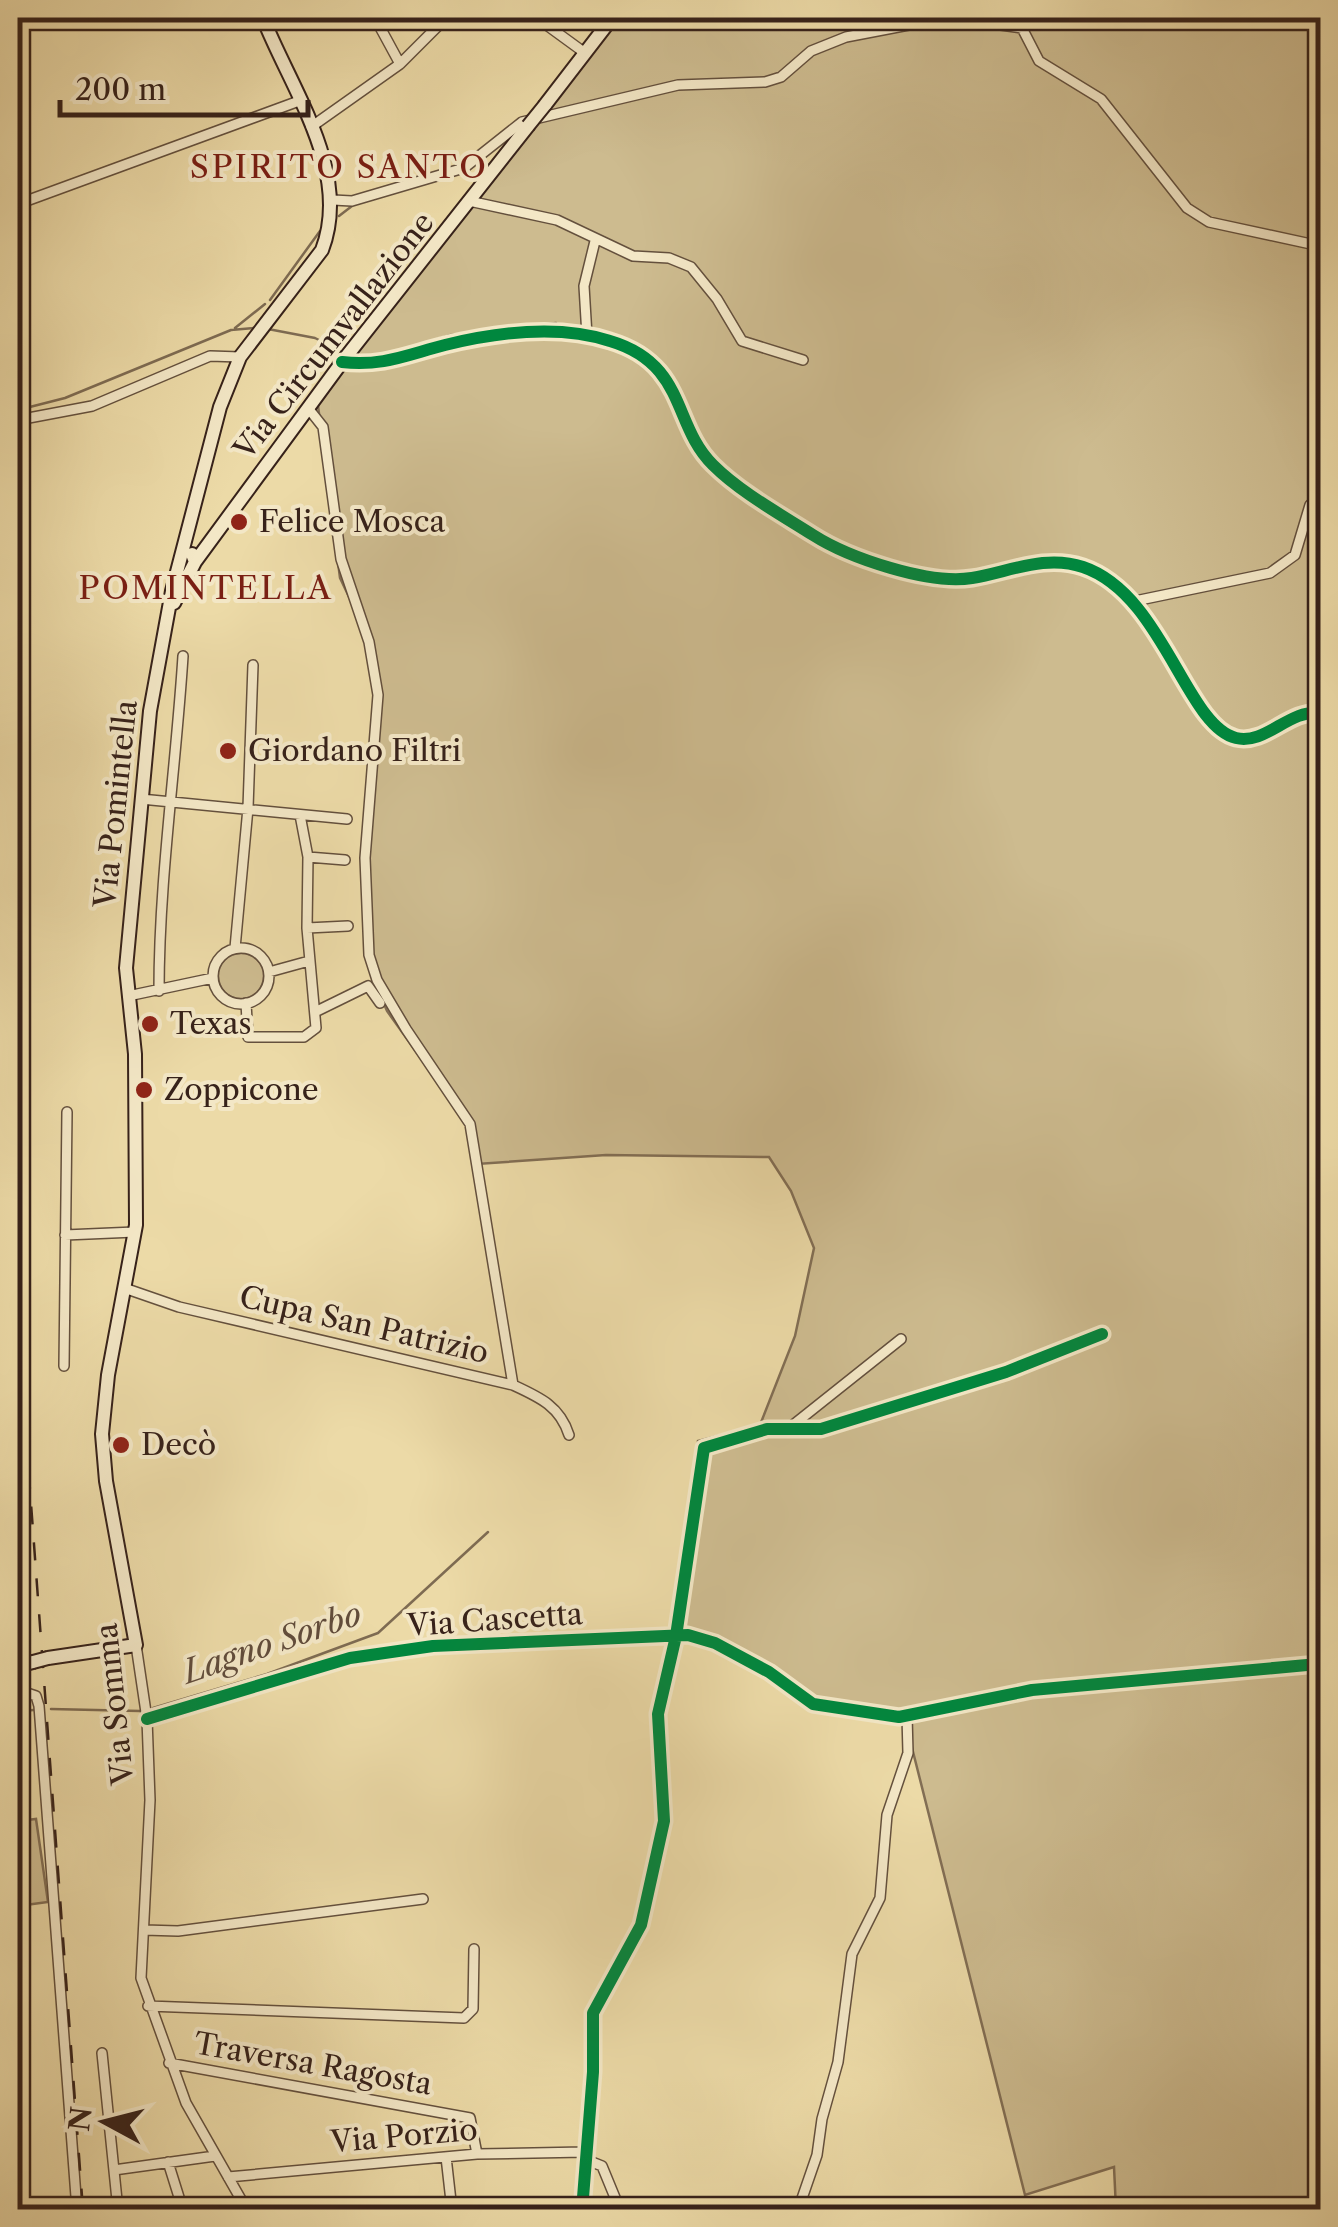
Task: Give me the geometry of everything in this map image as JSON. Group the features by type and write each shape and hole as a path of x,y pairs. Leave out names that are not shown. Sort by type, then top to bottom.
{"main road":[{"path":"263,18 311,127 333,200"},
{"name":"Via Circumvallazione","path":"188,559 206,544 342,362 612,18"},
{"name":"Via Pomintella","path":"135,1054 128,996 128,931 155,674 168,614 188,559 187,534 220,408 240,357 322,250 333,200"},
{"name":"Via Somma","path":"135,1054 135,1232 108,1375 102,1434 106,1481 136,1645"},
{"path":"18,1666 136,1645"}],"street":[{"path":"25,22 44,18"},
{"path":"375,18 400,64"},
{"path":"311,127 400,64 446,18"},
{"path":"538,18 585,53"},
{"path":"333,200 352,201 464,168 522,122 678,85 781,78 810,50 846,37 947,18 1022,28 1039,60 1101,98 1188,208 1209,222 1320,246"},
{"path":"18,204 299,101"},
{"path":"470,201 557,220 595,242 644,259 669,258 691,267 718,299 742,341 804,360"},
{"path":"586,336 584,286 595,242"},
{"path":"342,362 384,364 494,334 610,340 643,358 664,376 713,465 843,551 953,579 1047,561 1073,564 1105,578 1135,602 1213,724 1226,734 1248,739 1303,713 1320,713"},
{"path":"18,420 92,406 210,356 240,357"},
{"path":"308,408 323,427 341,559 369,642 378,695 365,858 369,955 377,980 473,1137 513,1385"},
{"path":"1135,602 1270,572 1295,555 1310,505 1320,498"},
{"path":"159,991 183,656"},
{"path":"235,948 260,956 268,972 261,996 246,1003 220,995 213,978 216,962 235,948 248,808 253,665"},
{"path":"141,800 348,819"},
{"path":"246,1003 248,1037 304,1037 316,1028 309,961 308,857 300,814"},
{"path":"308,857 345,860"},
{"path":"308,928 348,926"},
{"path":"268,972 309,961"},
{"path":"128,996 213,978"},
{"path":"317,1011 368,986 380,1003"},
{"path":"64,1366 67,1112"},
{"path":"66,1235 135,1232"},
{"name":"Cupa San Patrizio","path":"127,1290 179,1307 513,1385 543,1398 564,1418 569,1436"},
{"path":"582,2210 594,2006 641,1926 664,1820 658,1714 676,1636 704,1448 768,1428 821,1429 881,1412 1006,1372 1102,1334"},
{"path":"788,1429 901,1338"},
{"name":"Via Cascetta","path":"146,1719 350,1658 453,1644 676,1636 715,1643 769,1672 812,1704 850,1708 876,1718 906,1716 1032,1690 1307,1665"},
{"name":"Via Somma","path":"136,1645 146,1719 150,1800 141,1978 169,2062 215,2156 247,2210"},
{"path":"18,1690 36,1696 39,1706 77,2210"},
{"path":"798,2210 817,2155 822,2118 838,2062 852,1954 880,1898 888,1815 908,1753 906,1716"},
{"path":"144,1930 178,1930 424,1899"},
{"path":"148,2006 464,2018 473,2009 474,1950"},
{"path":"102,2053 118,2210"},
{"name":"Traversa Ragosta","path":"169,2062 470,2118 477,2154"},
{"path":"584,2152 587,2160 602,2166 616,2200 636,2210"},
{"name":"Via Porzio","path":"228,2177 477,2154 584,2152"},
{"path":"114,2170 215,2156"},
{"path":"446,2157 452,2210"},
{"path":"168,2162 183,2210"}],"shaded area":[{"path":"608,18 1320,18 1320,2209 1116,2209 1114,2167 1025,2195 907,1728 902,1722 870,1718 812,1699 672,1632 695,1488 698,1441 760,1425 795,1336 814,1248 791,1191 769,1157 606,1155 477,1164 468,1124 387,1011 376,985 363,854 376,730 375,677 360,620 340,578 316,390"},
{"path":"241,953 257,960 264,976 257,992 241,999 225,992 218,976 225,960"},
{"path":"36,1819 48,1902 18,1906 18,1821"}],"waterway":[{"path":"339,216 352,206"},
{"path":"270,300 320,231"},
{"path":"235,328 265,304"},
{"path":"353,358 386,355 451,335 556,323"},
{"path":"18,410 65,398 231,330 254,328"},
{"path":"268,329 315,338 341,351"},
{"name":"Lagno Sorbo","path":"153,1708 267,1674 378,1633 488,1532"},
{"name":"Lagno Sorbo","path":"51,1709 140,1711"},
{"name":"Lagno Sorbo","path":"18,1711 34,1710"}],"railway":[{"path":"18,1327 83,2210"}],"cycle path":[{"path":"342,362 383,361 465,340 528,332 570,333 610,341 653,364 666,380 690,432 713,465 774,511 828,544 890,568 954,579 1041,563 1083,567 1110,582 1134,603 1202,710 1218,728 1247,739 1298,716 1320,713"},
{"path":"582,2210 593,2072 593,2013 641,1925 664,1821 658,1714 676,1636 704,1448 767,1429 821,1429 1006,1372 1102,1334"},
{"path":"147,1719 350,1658 433,1646 688,1635 715,1643 769,1672 813,1704 899,1717 1032,1690 1307,1665"}],"place":[{"name":"Felice Mosca","path":"239,522"},
{"name":"Giordano Filtri","path":"228,751"},
{"name":"Texas","path":"150,1024"},
{"name":"Zoppicone","path":"144,1090"},
{"name":"Decò","path":"121,1445"}],"district":[{"name":"SPIRITO SANTO","path":"339,167"},
{"name":"POMINTELLA","path":"206,588"}]}
